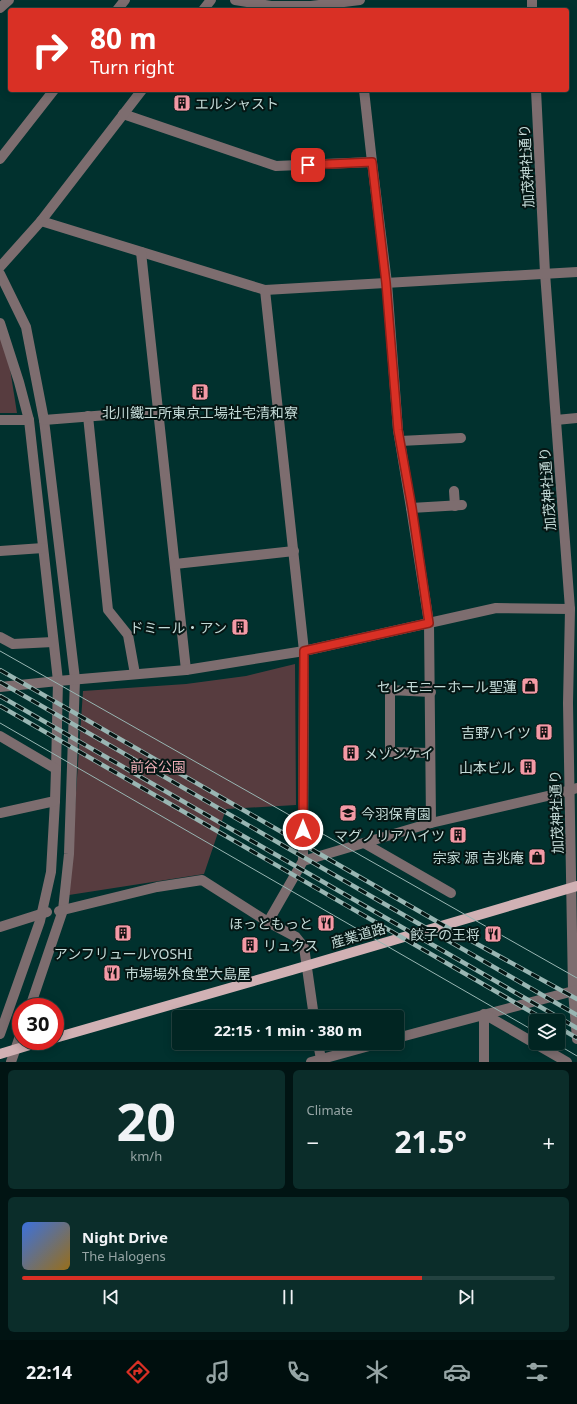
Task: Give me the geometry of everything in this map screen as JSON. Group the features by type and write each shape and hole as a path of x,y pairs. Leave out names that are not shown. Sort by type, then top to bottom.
{"main road":[{"name":"産業道路","path":"64,1035 575,886"},
{"path":"0,1054 13,1050"}],"street":[{"path":"0,8 10,0"},
{"path":"119,8 125,0"},
{"path":"205,8 211,0"},
{"path":"235,0 271,6 357,4"},
{"path":"0,159 52,92"},
{"path":"0,267 40,221 140,92"},
{"path":"364,92 386,283 398,430 412,508 429,623 431,692 431,823"},
{"name":"加茂神社通り","path":"536,92 545,273 572,612 568,703 573,790 575,991 577,1039"},
{"path":"123,114 276,166 372,162"},
{"path":"40,221 265,290 577,272"},
{"path":"141,252 186,670"},
{"path":"0,274 26,327 44,420 75,679 70,839 61,910 33,998"},
{"path":"265,290 304,651 303,861 268,922"},
{"path":"0,323 19,382 29,420 58,680 56,801 51,872 45,912 0,1034"},
{"path":"44,420 158,411"},
{"path":"88,416 108,610 128,635 135,674"},
{"path":"556,420 577,418"},
{"path":"0,420 29,420"},
{"path":"400,441 461,438"},
{"path":"412,508 459,505 454,491"},
{"path":"0,551 43,548"},
{"path":"175,564 294,552"},
{"path":"0,687 58,680 186,670 304,651 496,608 572,612"},
{"path":"0,637 13,644 53,642"},
{"path":"430,753 390,752 390,690 431,692"},
{"path":"0,736 56,769"},
{"path":"303,861 431,823 573,790"},
{"path":"0,813 56,801"},
{"path":"364,843 451,893"},
{"path":"61,910 157,887 202,880 268,922 296,937 304,947 313,1010"},
{"path":"0,927 45,912"},
{"path":"404,1036 575,991"},
{"path":"484,1014 484,1062"},
{"path":"484,1014 567,1062"},
{"path":"11,1062 16,1050"},
{"path":"317,1050 316,1061 355,1050"}],"green space":[{"path":"0,333 8,356 17,413 0,413"},
{"name":"前谷公園","path":"295,664 296,805 226,809 204,874 69,895 83,691 186,684 246,676"}],"tram line":[{"path":"0,651 577,978"},
{"path":"0,723 529,1028"},
{"path":"565,1049 577,1056"}],"railway":[{"path":"0,670 457,933 577,999"},
{"path":"0,682 577,1015"},
{"path":"0,696 577,1028"},
{"path":"0,706 535,1014"},
{"path":"565,1031 577,1038"}],"place":[{"name":"エルシャスト","path":"182,103"},
{"name":"北川鐵工所東京工場社宅清和寮","path":"200,392"},
{"name":"ドミール・アン","path":"240,627"},
{"name":"セレモニーホール聖蓮","path":"530,686"},
{"name":"吉野ハイツ","path":"544,732"},
{"name":"メゾンケイ","path":"351,753"},
{"name":"山本ビル","path":"528,767"},
{"name":"今羽保育園","path":"348,813"},
{"name":"マグノリアハイツ","path":"458,835"},
{"name":"宗家 源 吉兆庵","path":"537,857"},
{"name":"ほっともっと","path":"326,923"},
{"name":"アンフリュールYOSHI","path":"123,933"},
{"name":"餃子の王将","path":"493,934"},
{"name":"リュクス","path":"250,945"},
{"name":"市場場外食堂大島屋","path":"112,973"}],"route":[{"path":"303,830 304,651 429,623 412,508 398,430 386,283 372,162 308,165"}]}
